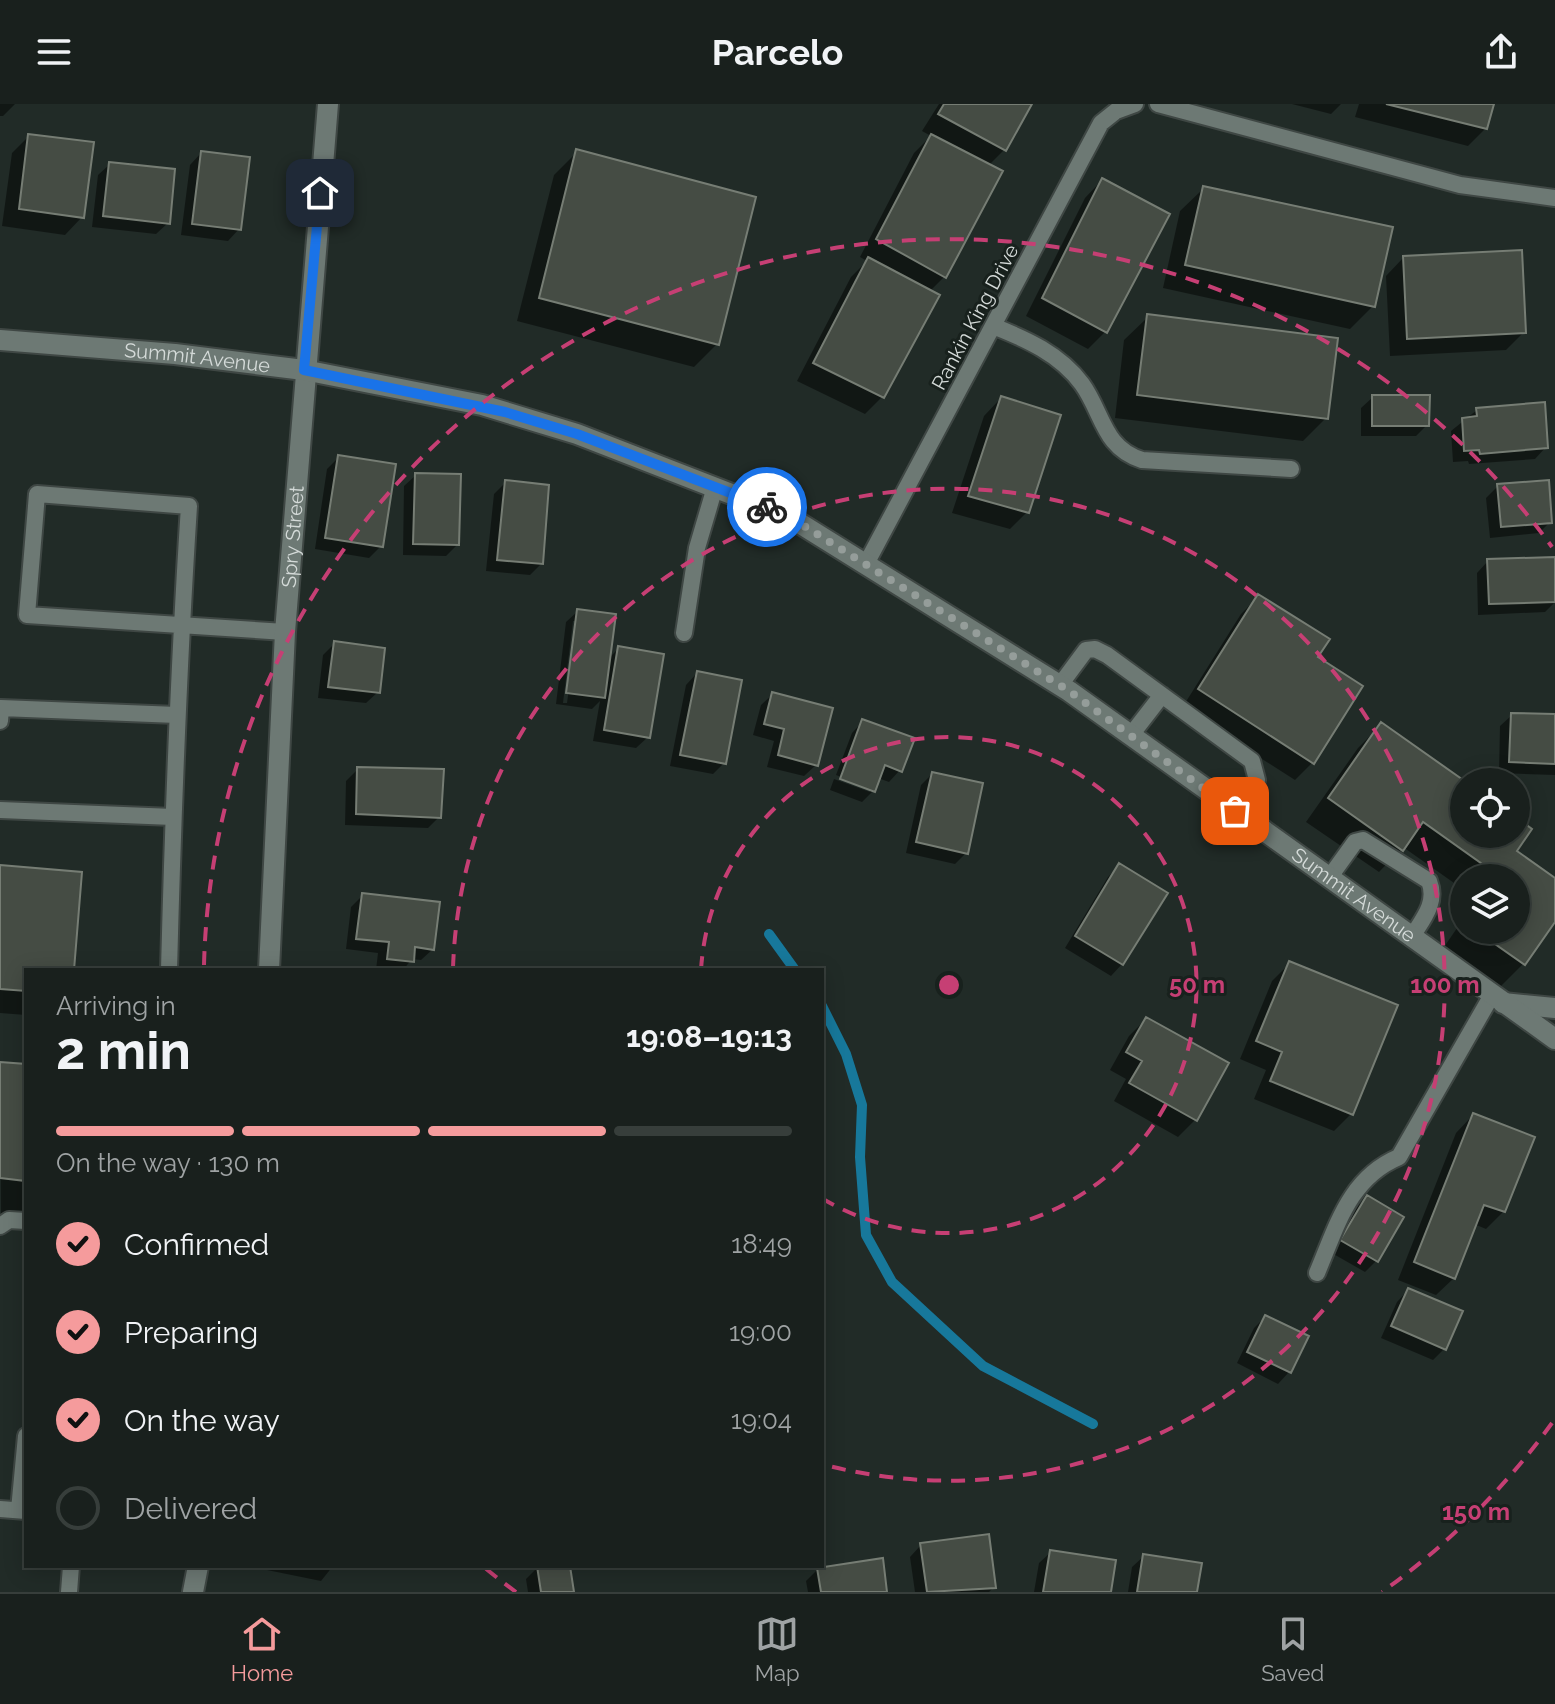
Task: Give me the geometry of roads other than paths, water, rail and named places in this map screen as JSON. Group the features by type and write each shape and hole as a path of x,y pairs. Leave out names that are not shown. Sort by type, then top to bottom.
{"main road":[{"name":"Spry Street","path":"269,968 285,632 328,104"},
{"name":"Summit Avenue","path":"0,340 175,354 304,370 482,405 577,434 788,516 1060,685 1555,1039"},
{"path":"1498,999 1555,1008"},
{"path":"193,1592 198,1568"}],"lane":[{"name":"Rankin King Drive","path":"866,564 1101,123 1116,111 1135,104"},
{"path":"1158,104 1460,185 1555,198"},
{"path":"993,326 1030,341 1058,359 1081,383 1116,447 1128,456 1142,460 1291,469"},
{"path":"684,633 697,548 715,487"},
{"path":"169,968 177,715 181,626 189,506 37,494 27,615 181,626 285,632"},
{"path":"1060,685 1086,650 1095,649 1162,695 1252,761 1257,780 1235,811"},
{"path":"1131,735 1162,695"},
{"path":"0,721 1,708 177,715"},
{"path":"0,810 173,817"},
{"path":"1329,878 1355,842 1363,840 1429,881 1434,892 1430,906 1411,938"},
{"path":"1317,1273 1347,1201 1360,1183 1381,1165 1399,1157 1498,999"},
{"path":"0,1226 9,1220 24,1221"},
{"path":"0,1509 23,1510 24,1485"},
{"path":"69,1592 71,1568"}],"waterway":[{"path":"769,934 794,968"},
{"path":"824,1010 846,1054 862,1105 860,1157 866,1235 892,1282 983,1366 1093,1424"}]}
